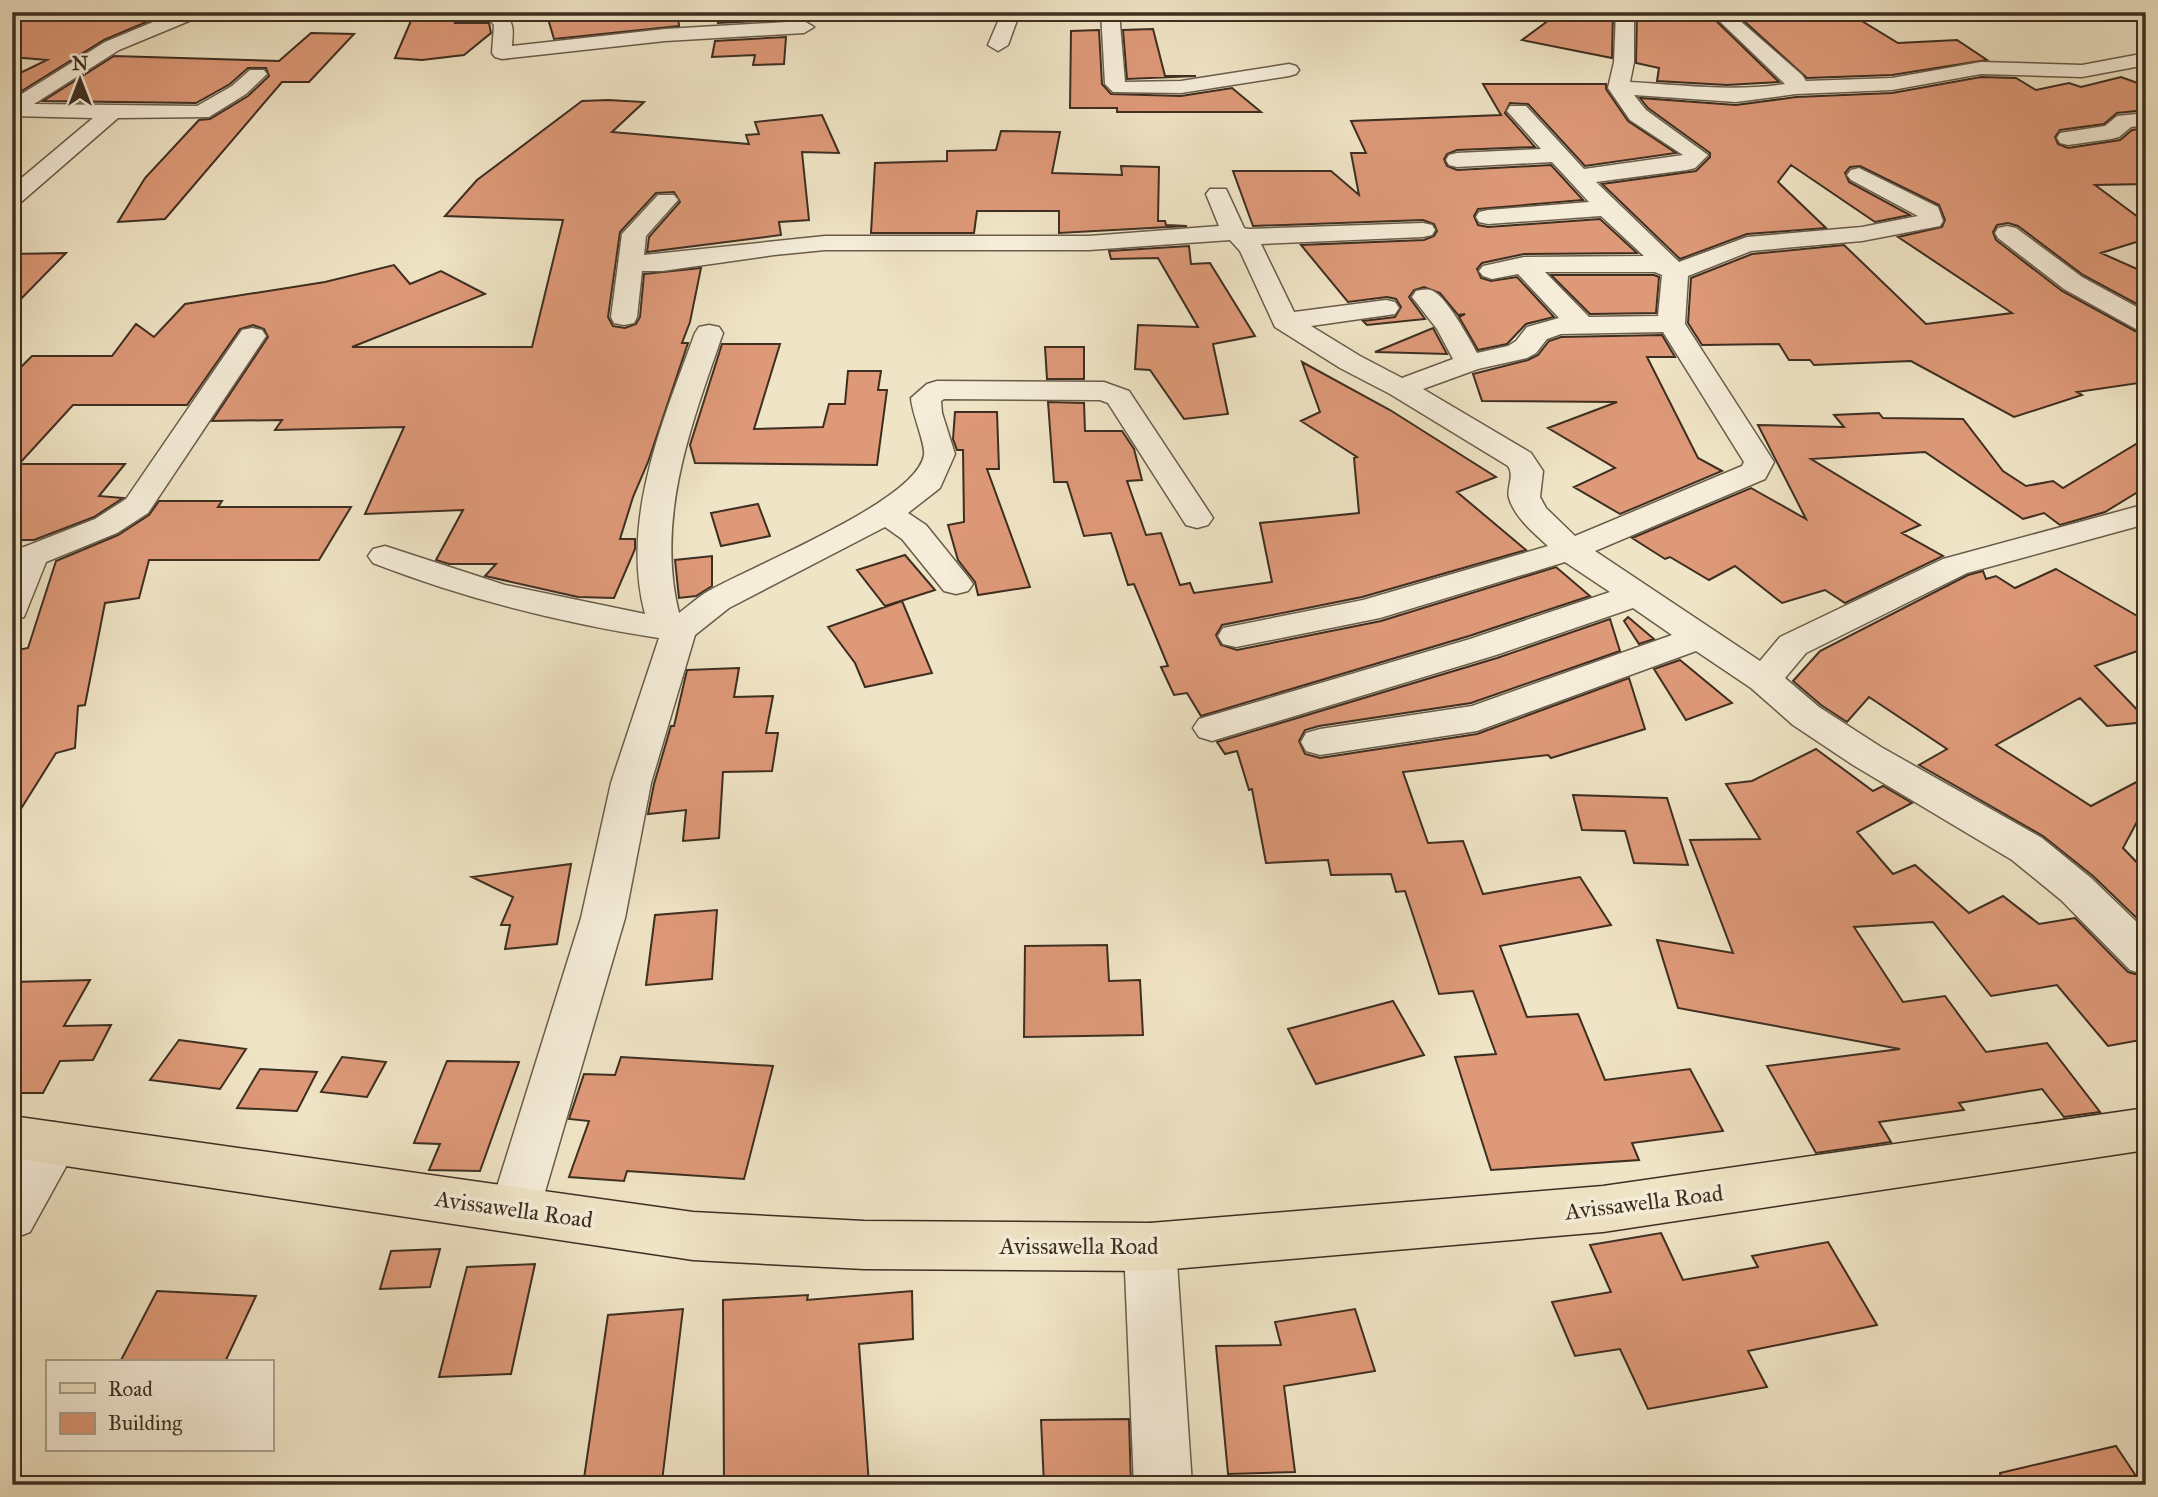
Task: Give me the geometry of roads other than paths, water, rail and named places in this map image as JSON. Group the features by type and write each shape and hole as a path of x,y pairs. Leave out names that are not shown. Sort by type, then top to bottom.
{"main road":[{"name":"Avissawella Road","path":"33,1140 693,1236 864,1245 1150,1247 1603,1209 2146,1129"}],"street":[{"path":"12,110 113,46 194,12"},
{"path":"998,45 1012,12"},
{"path":"1110,12 1115,84 1120,88 1132,90 1181,87 1289,70"},
{"path":"1579,177 1687,163 1696,155 1638,115 1618,88 1624,62 1625,12"},
{"path":"1718,12 1795,79 1796,88"},
{"path":"493,14 515,13"},
{"path":"493,14 504,24 502,53 665,35 804,27"},
{"path":"1618,88 1645,88 1701,96 1765,94 1796,88 1892,84 1981,68 2082,71 2146,60"},
{"path":"12,110 201,112 239,90 257,74"},
{"path":"1236,636 1368,610 1570,550 1754,472 1759,462 1671,324 1675,272 1656,251 1607,208 1517,111"},
{"path":"12,198 113,112"},
{"path":"2068,138 2111,132 2125,121 2146,119"},
{"path":"1457,160 1559,155"},
{"path":"1492,271 1524,265 1660,264 1675,272 1747,244 1862,234 1931,221 1929,212 1859,176"},
{"path":"1218,194 1285,321 1350,362 1401,388 1520,460 1527,471 1524,497 1533,513 1570,550 1764,680 1806,716 1867,756 2027,849 2076,889 2146,958"},
{"path":"624,317 634,234 666,200"},
{"path":"1489,217 1607,208"},
{"path":"629,263 662,263 774,247 825,243 1089,243 1239,235 1423,230"},
{"path":"2007,233 2073,283 2146,323"},
{"path":"1524,265 1580,324"},
{"path":"1425,297 1448,327 1469,363"},
{"path":"1285,321 1386,308"},
{"path":"1401,388 1469,363 1517,352 1527,347 1537,333 1558,326 1671,324"},
{"path":"679,629 663,617 656,583 654,553 659,497 673,438 709,333"},
{"path":"12,610 22,558 106,526 137,506 252,337"},
{"path":"515,1209 603,918 631,783 679,629 717,601 887,513 929,481 940,454 927,413 926,398 937,390 1104,391 1119,397 1197,518"},
{"path":"887,513 914,532 956,584"},
{"path":"1764,680 1793,645 1955,566 2146,514"},
{"path":"385,556 440,578 516,599 622,622 679,629"},
{"path":"1212,728 1483,647 1637,595"},
{"path":"1320,742 1477,718 1698,638"},
{"path":"12,1216 33,1140"},
{"path":"1150,1247 1163,1485"}]}
